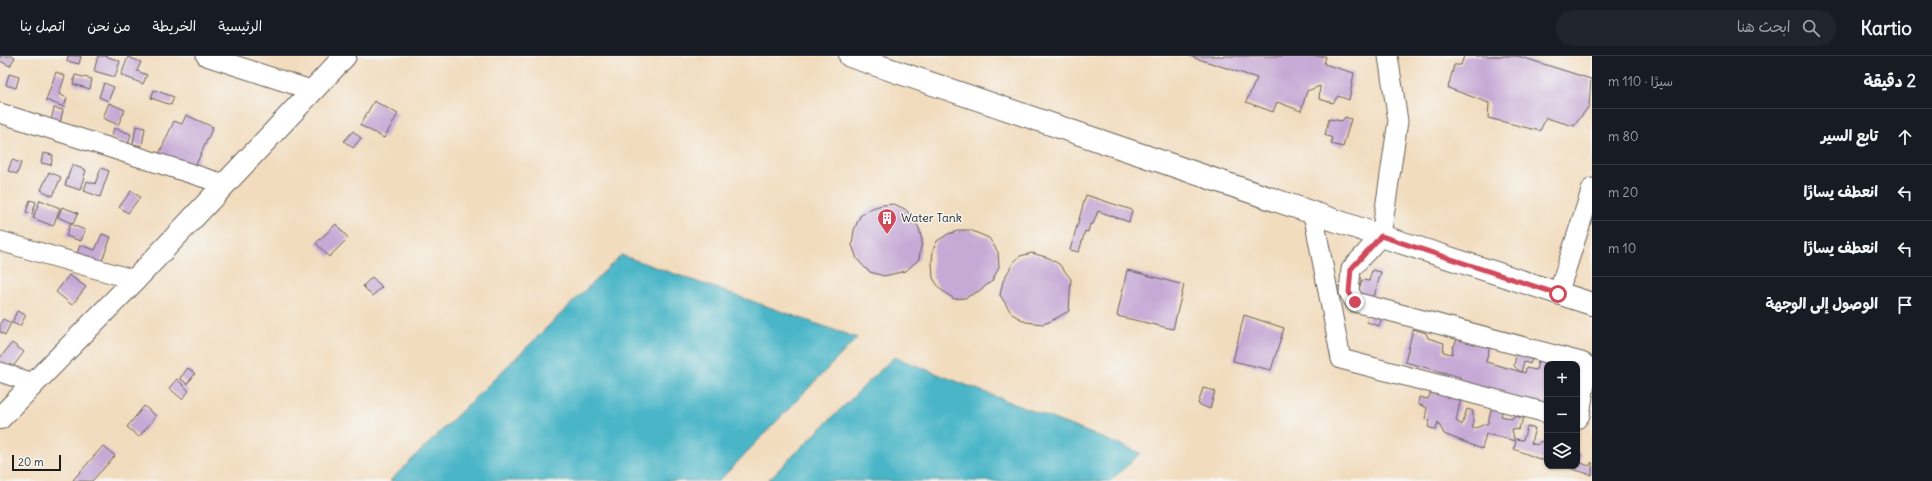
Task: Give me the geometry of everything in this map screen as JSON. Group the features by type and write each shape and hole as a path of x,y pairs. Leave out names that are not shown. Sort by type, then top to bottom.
{"street":[{"path":"206,56 314,91"},
{"path":"0,418 33,382 135,280 346,56"},
{"path":"850,56 1381,236 1592,304"},
{"path":"1388,56 1398,121 1381,236 1351,269 1349,292 1355,302 1585,364 1586,371 1580,414"},
{"path":"0,113 224,184"},
{"path":"1558,294 1592,188"},
{"path":"1313,213 1341,359 1544,412"},
{"path":"0,241 135,280"},
{"path":"0,372 33,382"}],"water":[{"path":"621,255 857,338 719,481 390,481"},
{"path":"894,357 1141,453 1110,481 767,481"}],"building":[{"path":"0,56 15,57 10,66 0,61"},
{"path":"68,56 81,56 79,64 67,61"},
{"path":"98,56 105,56 120,61 115,77 94,71"},
{"path":"1189,56 1326,56 1324,64 1354,73 1349,100 1338,96 1333,103 1319,99 1320,86 1307,91 1301,111 1277,102 1273,112 1246,102 1257,78"},
{"path":"1464,56 1518,56 1591,79 1589,106 1574,126 1546,118 1540,131 1488,118 1489,103 1448,88 1454,65 1461,65"},
{"path":"128,57 141,62 137,71 147,75 143,84 121,75"},
{"path":"56,72 65,76 59,94 67,98 64,107 46,100"},
{"path":"9,74 19,77 16,88 6,85"},
{"path":"75,75 92,79 90,89 73,84"},
{"path":"104,83 114,87 108,101 99,97"},
{"path":"154,90 174,97 171,105 151,98"},
{"path":"374,101 398,114 384,138 360,125"},
{"path":"109,103 125,110 118,125 103,118"},
{"path":"54,108 63,110 60,123 51,121"},
{"path":"186,115 213,127 194,169 159,154 174,121 182,124"},
{"path":"1345,117 1351,119 1343,147 1331,144 1332,138 1325,135 1329,119 1342,121"},
{"path":"136,126 145,128 142,146 133,144"},
{"path":"114,128 131,134 128,145 111,138"},
{"path":"353,131 361,138 353,148 344,141"},
{"path":"43,153 53,155 51,165 41,163"},
{"path":"12,160 21,163 17,174 8,171"},
{"path":"72,165 86,170 80,190 65,185"},
{"path":"101,168 109,171 100,197 84,191 87,181 95,184"},
{"path":"49,172 61,177 53,196 41,190"},
{"path":"131,191 140,197 128,213 119,207"},
{"path":"1086,195 1132,210 1129,222 1098,211 1093,224 1090,224 1088,232 1085,231 1079,252 1070,250"},
{"path":"30,200 36,202 32,214 26,212"},
{"path":"40,200 60,208 53,226 33,218"},
{"name":"Water Tank","path":"894,204 905,209 911,215 919,228 922,241 919,259 906,271 884,276 870,272 857,259 852,245 854,230 860,216 872,208"},
{"path":"62,207 78,213 73,224 58,217"},
{"path":"70,224 85,230 81,241 66,236"},
{"path":"336,224 348,238 329,257 316,243"},
{"name":"Water Tank","path":"961,230 970,230 989,238 998,252 999,267 992,281 979,291 965,298 954,299 940,289 933,278 933,250 937,241 948,234"},
{"path":"102,234 111,237 100,266 76,257 80,245 95,250"},
{"path":"1032,253 1049,258 1059,264 1071,279 1069,311 1043,324 1026,322 1012,314 1000,295 1003,281 1013,263 1020,256"},
{"path":"1127,270 1184,285 1173,329 1117,316"},
{"path":"1372,270 1381,272 1373,300 1357,295 1362,280 1369,281"},
{"path":"69,275 86,287 72,305 56,292"},
{"path":"372,277 382,287 372,296 363,286"},
{"path":"1372,308 1384,313 1379,326 1367,322"},
{"path":"17,311 26,315 20,326 12,323"},
{"path":"1244,315 1284,328 1271,370 1233,361"},
{"path":"3,319 11,323 5,335 0,332 0,324"},
{"path":"1413,329 1426,333 1428,338 1444,343 1443,352 1452,354 1453,346 1458,337 1474,344 1479,337 1491,340 1486,362 1525,373 1526,368 1536,370 1540,353 1546,361 1544,361 1544,405 1461,385 1460,377 1405,362"},
{"path":"12,343 24,352 9,372 0,365 0,358"},
{"path":"1516,354 1532,359 1530,364 1524,362 1521,372 1514,366"},
{"path":"188,368 195,374 187,384 180,378"},
{"path":"177,379 189,391 182,399 169,388"},
{"path":"1203,388 1215,391 1210,409 1198,404"},
{"path":"1432,389 1461,398 1456,421 1462,425 1467,409 1473,411 1473,429 1488,423 1492,406 1503,408 1501,416 1512,419 1514,416 1524,418 1518,430 1512,429 1514,439 1523,440 1527,427 1535,428 1531,443 1537,445 1541,441 1544,443 1544,461 1514,449 1516,441 1486,434 1482,449 1444,434 1438,422 1436,430 1428,427 1430,420 1425,419 1427,408 1418,404 1419,397 1428,399"},
{"path":"144,406 156,416 139,437 127,427"},
{"path":"103,446 115,456 92,481 74,481 73,480"},
{"path":"1580,462 1589,466 1592,462 1592,475 1573,469 1580,469"}],"place":[{"name":"Water Tank","path":"887,235"}],"route":[{"path":"1355,302 1349,292 1351,269 1381,236 1558,294"}]}
